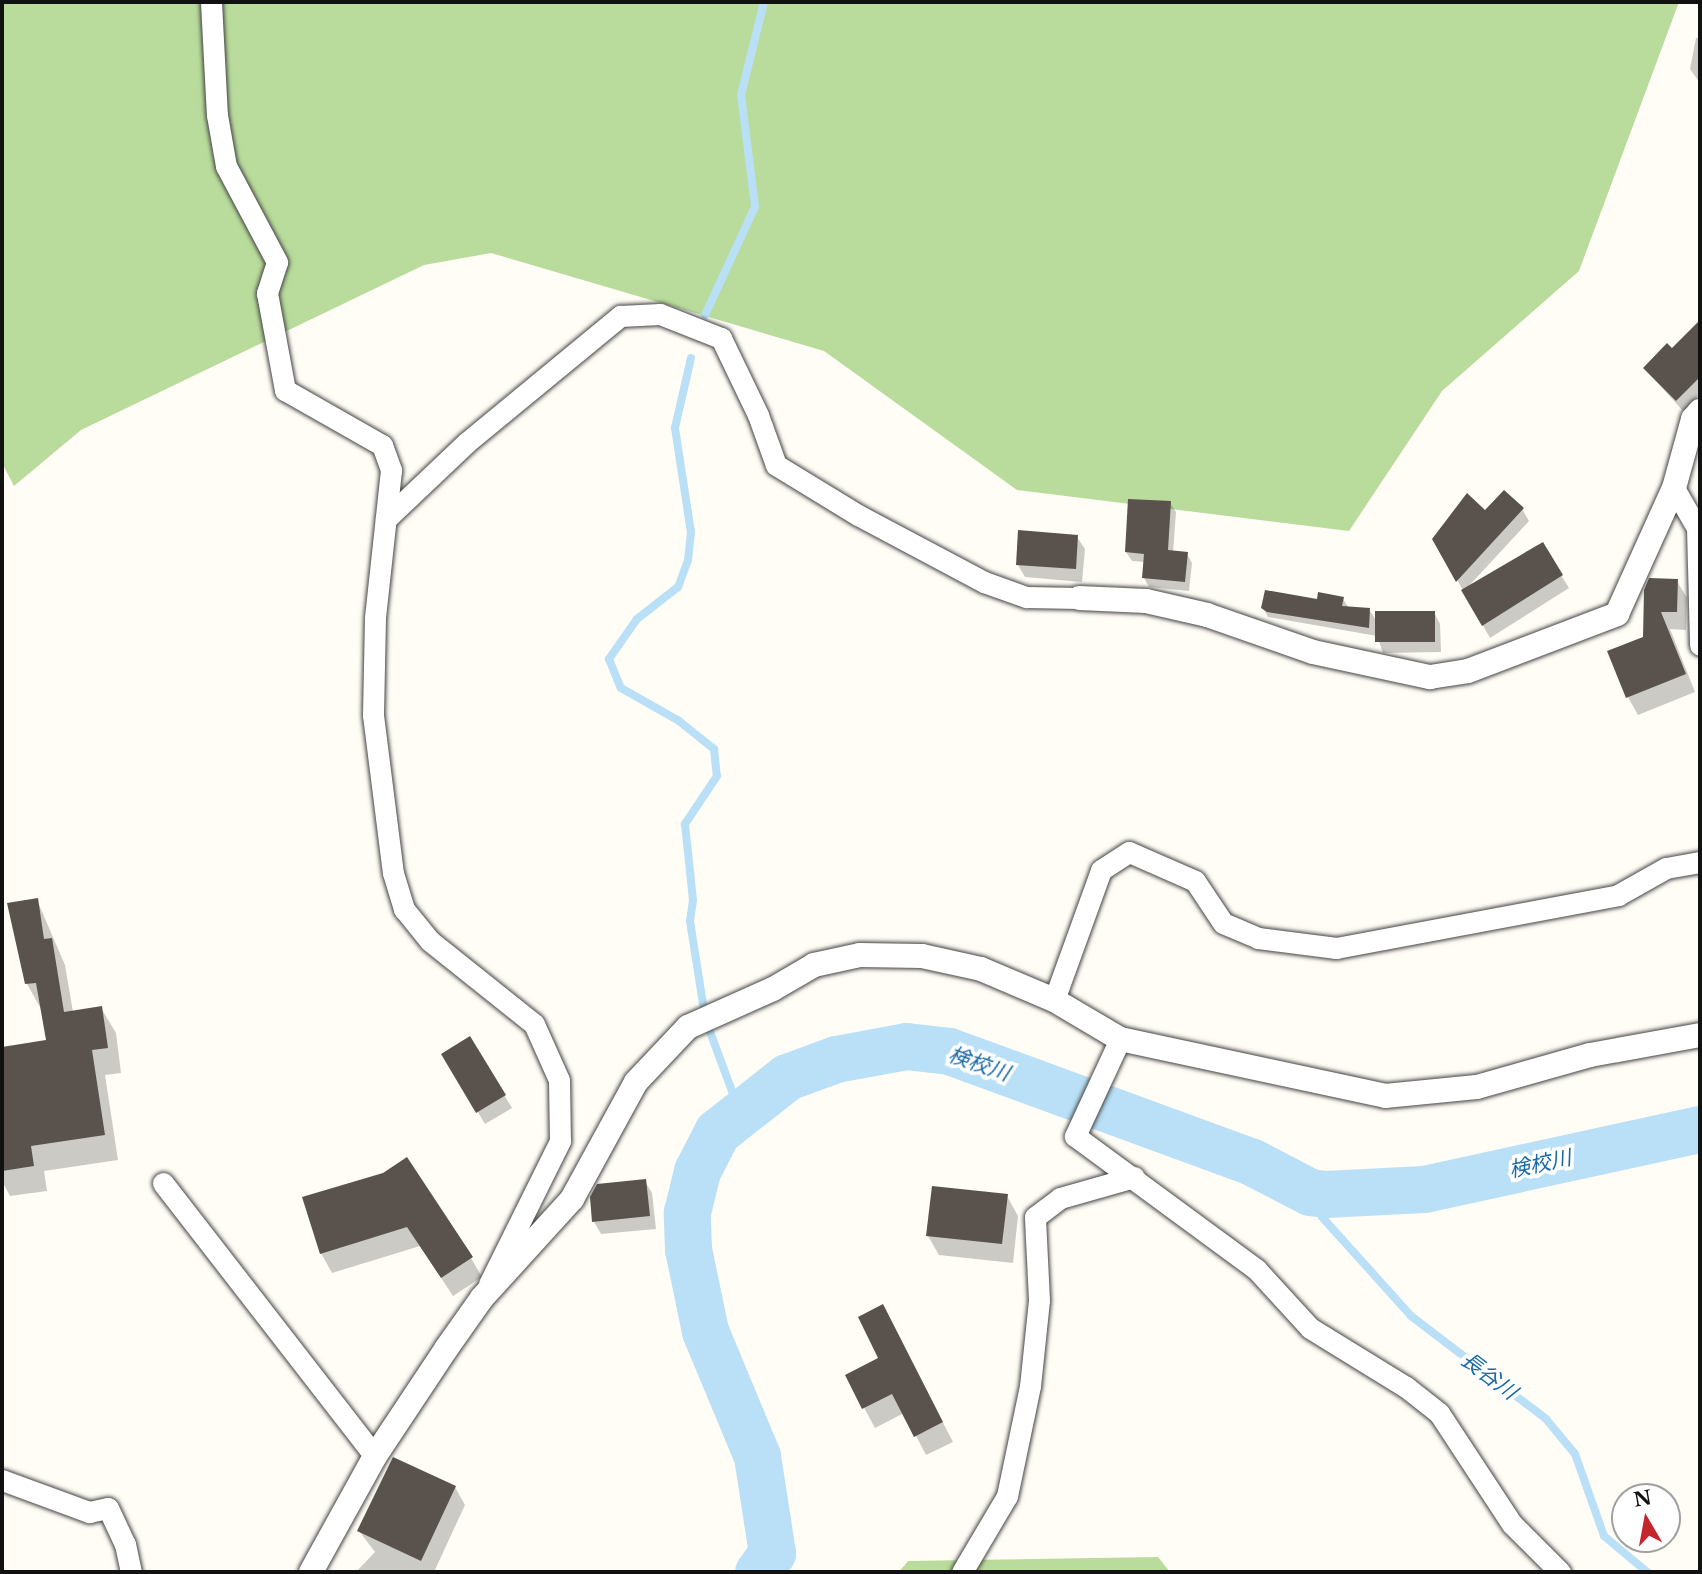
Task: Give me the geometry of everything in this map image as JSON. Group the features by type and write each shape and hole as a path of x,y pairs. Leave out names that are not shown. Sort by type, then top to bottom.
{"street":[{"path":"211,2 217,115 226,166 277,262 267,293 285,390 382,444 391,470 375,618 373,715 393,873 404,909 430,941 534,1024 559,1080 560,1141 482,1298 375,1457 311,1572"},
{"path":"386,519 466,443 620,316 660,314 721,338 758,415 776,465 858,515 984,582 1026,597 1146,601 1207,615 1313,652 1430,677 1468,671 1617,614 1674,488 1693,419 1700,411"},
{"path":"1674,488 1696,528 1700,646"},
{"path":"1054,1000 1101,870 1129,852 1195,881 1223,923 1258,938 1336,948 1618,895 1666,868 1700,862"},
{"path":"482,1298 572,1199 636,1083 688,1027 706,1016 773,989 814,965 860,956 922,956 981,969 1054,1000 1121,1038 1385,1096 1477,1087 1590,1055 1700,1035"},
{"path":"1121,1038 1075,1136 1256,1269 1310,1328 1406,1387 1439,1413 1513,1524 1560,1572"},
{"path":"961,1572 1007,1496 1030,1386 1039,1300 1035,1217 1060,1198 1134,1177"},
{"path":"163,1183 375,1457"},
{"path":"2,1480 89,1512 108,1508 125,1544 131,1572"}],"green space":[{"path":"2,2 1679,2 1579,271 1442,391 1349,531 1017,490 824,351 491,253 424,265 81,430 14,486 2,463"},
{"path":"1158,1557 1170,1572 899,1572 908,1561"}],"building":[{"path":"1700,320 1700,377 1676,401 1643,368 1667,343 1672,348"},
{"path":"1504,490 1524,508 1456,582 1432,539 1467,493 1485,510"},
{"path":"1128,499 1171,501 1168,550 1188,552 1185,582 1142,578 1144,554 1125,552"},
{"path":"1018,530 1078,535 1076,569 1016,565"},
{"path":"1543,542 1563,575 1482,626 1461,590"},
{"path":"1649,578 1678,579 1677,612 1661,612 1686,674 1626,698 1607,651 1643,637 1644,590"},
{"path":"1265,590 1317,599 1318,592 1344,597 1342,606 1370,608 1369,628 1267,612 1261,608"},
{"path":"1375,611 1435,611 1435,642 1375,642"},
{"path":"38,898 44,939 52,938 64,1012 102,1006 108,1048 92,1050 105,1135 31,1146 34,1166 2,1171 2,1047 46,1040 36,983 25,984 7,903"},
{"path":"470,1036 506,1095 476,1113 441,1054"},
{"path":"407,1157 473,1257 441,1278 407,1227 320,1254 302,1197 383,1173"},
{"path":"646,1179 650,1216 592,1222 590,1197 597,1184"},
{"path":"932,1186 1008,1194 1002,1244 926,1236"},
{"path":"883,1304 943,1422 914,1437 892,1394 862,1409 845,1375 878,1358 858,1317"},
{"path":"393,1457 456,1486 421,1561 357,1531"}],"waterway":[{"path":"705,315 755,207 741,95 764,2"},
{"path":"691,358 675,428 691,532 688,560 678,587 637,619 609,659 621,688 679,721 714,749 717,776 685,824 693,900 690,921 703,1004"},
{"path":"709,1029 733,1094 742,1108"},
{"name":"検校川","path":"758,1572 772,1553 757,1456 705,1331 688,1249 687,1212 697,1171 717,1132 787,1077 836,1059 906,1046 949,1051 1252,1162 1310,1192 1325,1194 1424,1189 1700,1129"},
{"name":"長谷川","path":"1310,1192 1322,1217 1411,1316 1546,1419 1575,1454 1604,1536 1647,1572"}]}
